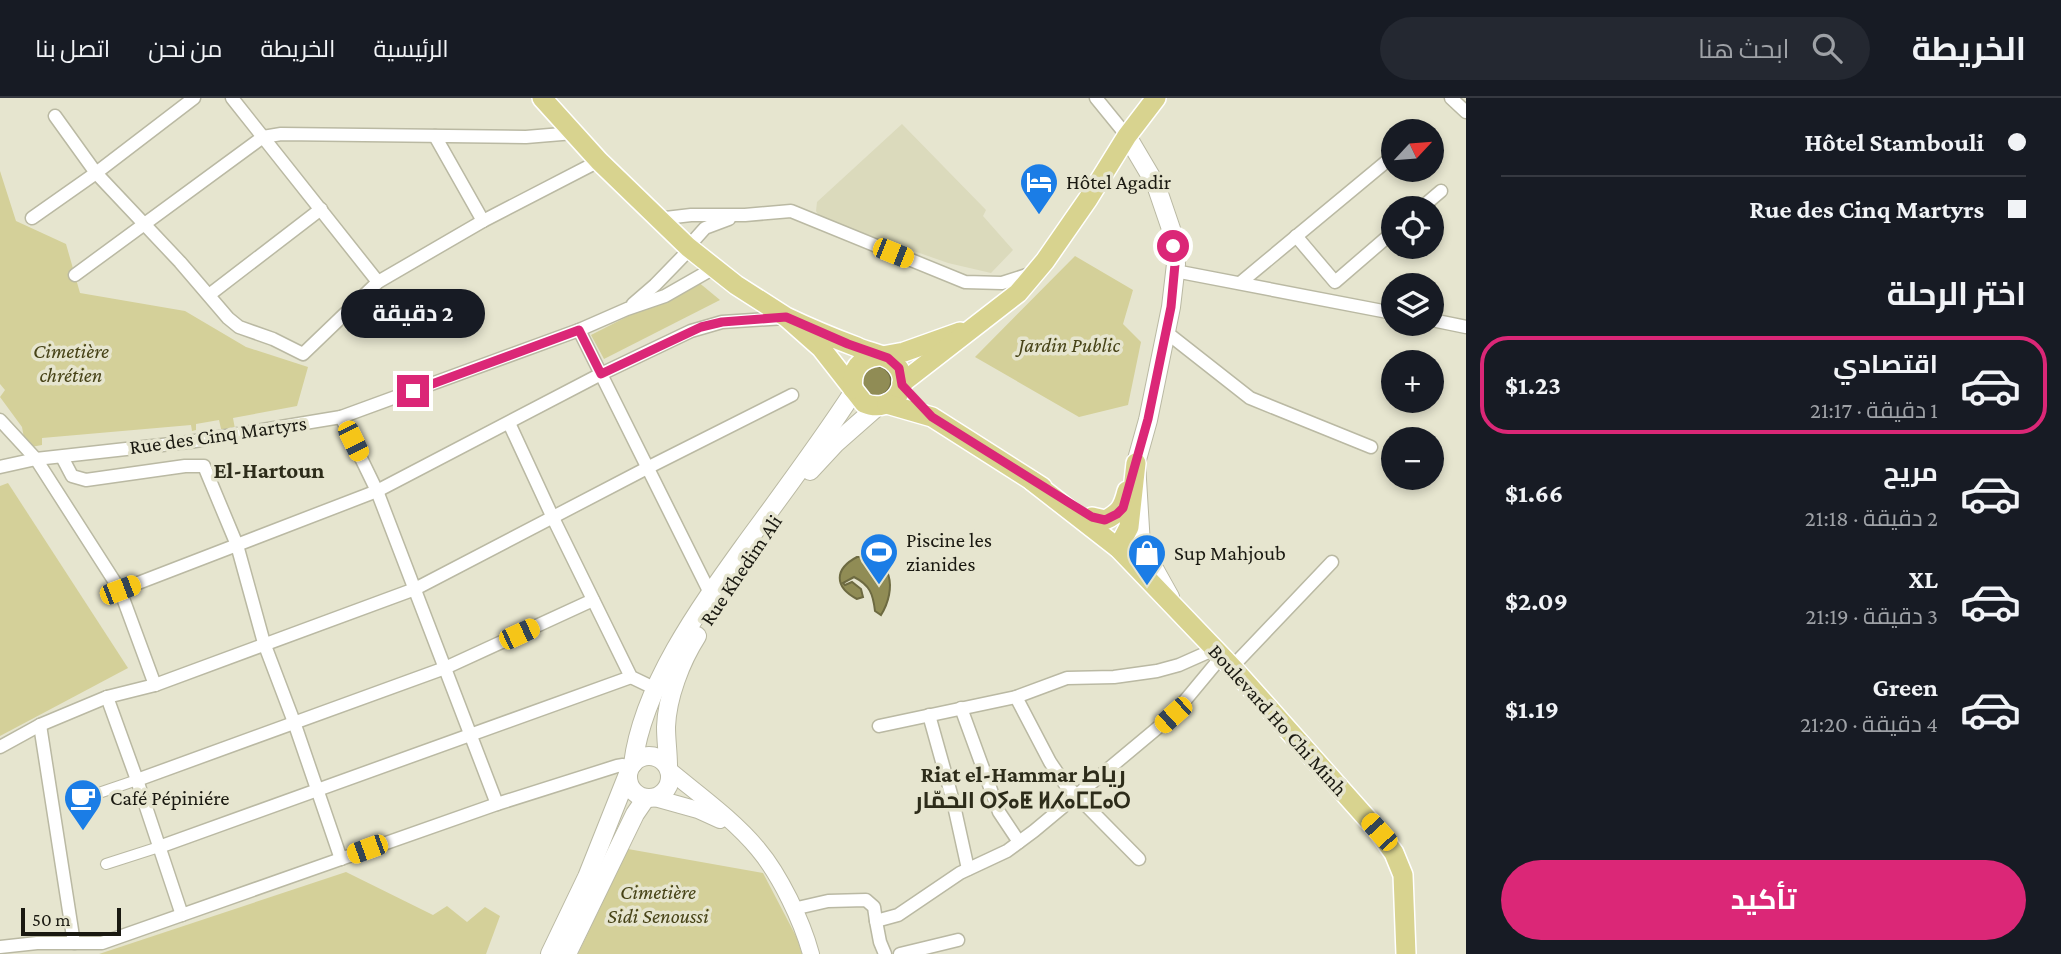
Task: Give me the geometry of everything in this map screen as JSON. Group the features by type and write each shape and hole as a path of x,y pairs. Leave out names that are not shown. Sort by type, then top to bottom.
{"main road":[{"path":"542,98 657,219 714,268 786,317 828,356 864,402 932,417"},
{"path":"883,405 894,400 902,384 1018,293 1088,199 1127,136 1156,98"},
{"path":"1092,517 1105,520 1123,508 1148,419 1175,271 1171,229 1156,185 1127,136"},
{"path":"786,317 894,363 902,375 902,384 932,417 1092,517 1120,544"},
{"path":"854,390 853,373 857,366 870,357 904,352 977,326"},
{"name":"Rue Khedim Ali","path":"550,954 587,877 668,663 710,593 854,390"},
{"name":"Rue Khedim Ali","path":"668,768 668,711 679,673 692,644 727,587 808,473 836,443 883,405"},
{"path":"1120,544 1129,527 1136,463"},
{"path":"1136,463 1142,545 1175,606"},
{"path":"1032,481 1120,544"},
{"name":"Boulevard Ho Chi Minh","path":"1120,544 1379,832 1394,853 1403,875 1406,954"},
{"path":"567,954 635,814 651,798 667,790 671,776 668,768 661,759 651,756 632,763 633,790 651,798"}],"street":[{"path":"32,218 194,98"},
{"path":"232,98 378,282"},
{"path":"1096,98 1127,136"},
{"path":"1451,98 1466,112"},
{"path":"55,117 96,173 228,318 239,327 273,339 303,354 378,282 483,221 599,161"},
{"path":"75,275 263,137 281,134 526,138 574,133"},
{"path":"435,136 483,221"},
{"path":"1240,283 1381,166"},
{"path":"1435,196 1441,191"},
{"path":"209,295 321,209"},
{"path":"657,219 791,211 965,282 1002,283 1036,272"},
{"path":"627,309 655,285 699,233 710,225 745,215"},
{"path":"1296,236 1335,282"},
{"path":"1331,301 1335,282 1381,242"},
{"path":"627,309 664,296 714,268"},
{"path":"1175,271 1381,311"},
{"name":"Rue des Cinq Martyrs","path":"0,467 36,459 189,442 341,416 579,330 627,309"},
{"path":"120,590 377,491 601,374 701,327 722,322 786,317"},
{"path":"1444,322 1466,327"},
{"path":"579,330 710,593"},
{"path":"1166,332 1250,398 1371,447"},
{"path":"0,747 40,725 107,697 155,685 415,589 792,395"},
{"path":"341,416 377,491 497,804"},
{"path":"0,420 36,459 120,590 155,685"},
{"path":"509,423 631,677 656,689"},
{"path":"62,457 72,476 86,480 185,466 204,466 237,545 264,643 341,859"},
{"path":"876,922 898,915 968,869 1007,851 1019,842 1173,715 1223,657 1332,562"},
{"path":"90,796 445,667 593,600"},
{"path":"879,726 1016,697 1067,678 1114,677 1223,657"},
{"path":"106,864 318,791 631,677"},
{"path":"107,697 182,915"},
{"path":"1016,697 1050,762 1076,796 1139,859"},
{"path":"961,708 999,812 1019,842"},
{"path":"929,715 953,801 968,869"},
{"path":"40,725 74,943"},
{"path":"0,947 102,943 497,804 632,763"},
{"path":"668,768 758,849 793,909 806,935 811,954"},
{"path":"651,798 698,810 738,829"},
{"path":"793,909 828,901 866,900 874,907 882,949 886,954"},
{"path":"900,954 958,940"}],"shaded area":[{"path":"902,124 986,210 983,216 1013,250 991,273 948,263 820,218 816,211 817,202"},
{"path":"876,366 887,370 891,381 887,392 876,396 865,392 861,381 865,370"},
{"name":"Piscine les zianides","path":"857,557 878,562 889,576 889,595 881,615 875,611 872,595 864,583 854,577 843,583 845,585 852,582 861,589 863,597 857,599 841,584 841,572"}],"green space":[{"name":"Cimetière chrétien","path":"0,171 16,221 66,244 80,293 185,311 246,347 308,367 297,406 233,418 235,429 222,433 219,420 196,424 196,430 192,431 191,425 42,438 42,445 31,447 24,438 22,427 0,397 5,390 0,384"},
{"name":"Jardin Public","path":"1075,256 1133,290 1123,324 1141,342 1128,405 1079,417 975,357"},
{"path":"697,281 720,300 604,359 591,335"},
{"path":"8,483 128,668 0,736 0,486"},
{"name":"Cimetière Sidi Senoussi","path":"628,849 763,873 797,938 802,954 578,954"},
{"path":"346,872 433,915 447,906 467,922 485,907 500,916 486,954 99,954"}],"place":[{"name":"Hôtel Agadir","path":"1039,216"},
{"name":"Piscine les zianides","path":"879,586"},
{"name":"Sup Mahjoub","path":"1147,587"},
{"name":"Café Pépiniére","path":"83,832"}],"district":[{"name":"El-Hartoun","path":"269,470"},
{"name":"Riat el-Hammar رياط الحمّار ⵔⵢⴰⵟ ⵍⵃⴰⵎⵎⴰⵔ","path":"1023,787"}],"route":[{"path":"413,391 579,330 601,374 701,327 722,322 786,317 888,358 899,368 902,385 932,417 1092,517 1105,520 1123,508 1148,419 1171,307 1175,264 1173,246"}]}
